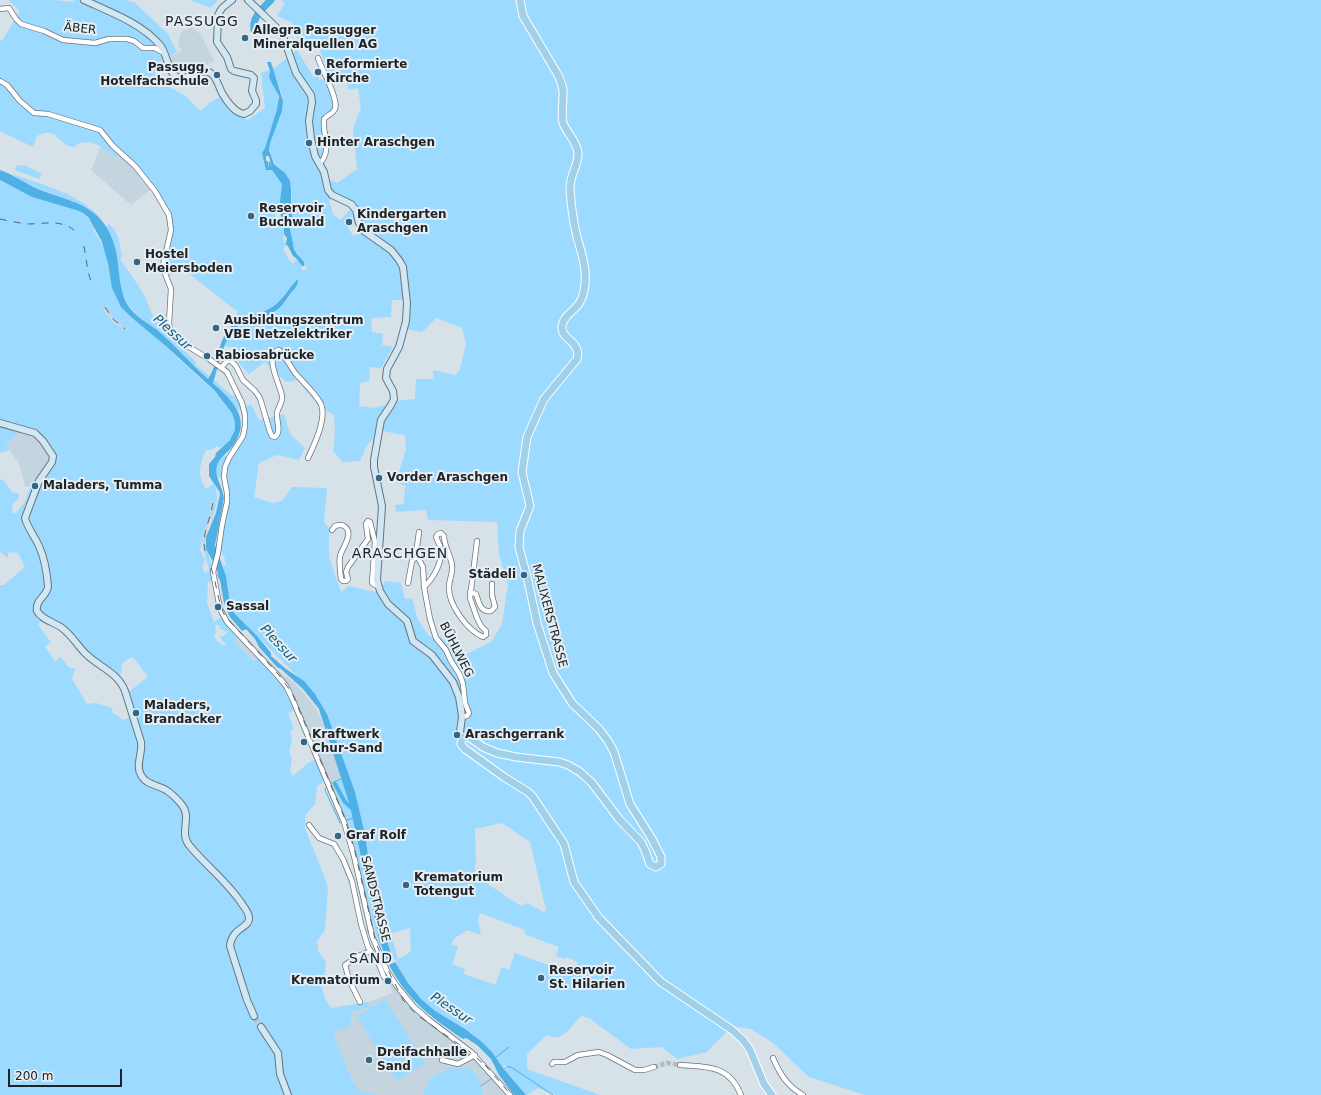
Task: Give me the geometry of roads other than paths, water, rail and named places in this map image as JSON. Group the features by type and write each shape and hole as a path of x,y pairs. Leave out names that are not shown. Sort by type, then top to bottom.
{"main road":[{"name":"MALIXERSTRASSE","path":"462,738 469,737 483,747 497,753 516,757 554,761 568,765 580,772 592,783 621,822 640,842 645,850 650,864 654,867 660,865 662,860 660,855 647,830 628,800 615,756 608,740 599,729 572,703 552,673 537,623 519,547 520,531 530,506 522,472 528,437 544,399 577,359 579,353 578,348 564,334 562,324 565,318 582,299 586,277 583,253 573,220 570,188 570,180 578,160 578,152 562,117 564,95 563,86 527,23 521,8 520,0"},
{"path":"462,738 461,744 465,749 528,792 533,797 564,844 574,882 601,922 660,982 734,1032 743,1040 750,1050 765,1087 772,1095"}],"street":[{"path":"84,0 136,26 159,45 172,72 177,77 183,78 204,71 210,73 214,77 226,98 239,113 246,113 255,106 256,100 252,91 254,81 253,77 231,69 227,57 217,42 218,15 222,8 232,0"},
{"path":"248,0 281,32 296,73 311,95 312,102 309,124 315,156 324,172 326,186 329,192 351,204 356,210 364,231 393,252 400,262 404,275 407,308 404,328 399,347 386,372 387,380 393,391 394,399 392,405 380,422 378,443 374,460 382,506 377,576 379,587 390,607 407,621 413,641 432,655 450,676 459,697 462,717 460,732 462,738"},
{"name":"ÄBER","path":"0,9 9,8 21,24 44,30 63,40 95,43 109,39 127,38 134,41 142,48 155,48 164,53"},
{"path":"318,58 327,76 336,104 334,111 323,120 326,149 324,158 319,164"},
{"path":"0,81 7,85 20,102 34,113 48,114 100,130 135,166 153,188 170,220 171,230 163,262 163,269 172,291 169,323 171,332 179,341 221,368 227,361 230,360 234,363 243,380 260,398 270,432 272,436 275,437 278,433 277,412 282,398 276,380 273,357 276,351 279,350 288,364 318,400 322,408 319,432 308,458"},
{"name":"SANDSTRASSE","path":"221,368 229,376 242,403 245,412 245,422 241,439 225,467 224,477 228,499 214,570 219,606 223,616 282,681 290,694 344,822 354,856 372,936 382,962 391,978 419,1012 475,1055 510,1095"},
{"path":"0,422 35,433 53,457 52,463 39,481 26,518 26,522 42,552 48,585 46,592 38,602 37,611 41,616 64,629 87,655 114,674 121,683 125,691 141,742 142,749 139,763 140,775 146,781 167,791 183,807 187,814 184,834 188,843 223,879 248,914 250,918 248,923 234,933 230,946 248,1004 254,1016"},
{"path":"332,530 335,526 340,525 344,526 347,530 348,537 341,553 340,560 341,578 343,581 346,581 348,580 346,571 349,564 368,539 366,524 367,522 370,522 375,545 372,583 379,587"},
{"name":"BÜHLWEG","path":"419,532 417,556 423,567 424,587 435,635 459,672 462,682 468,713 467,716 462,717"},
{"name":"BÜHLWEG","path":"424,587 434,575 439,562 440,548 436,537 440,533 444,535 444,542 452,563 449,588 453,606 467,624 479,635 484,637 486,636 487,632 481,626 476,617 470,598 477,541"},
{"name":"BÜHLWEG","path":"408,583 412,560 417,556"},
{"path":"470,592 476,594 482,610 491,612 495,607 492,595 492,584"},
{"path":"309,825 319,838 330,841 335,845 345,862 352,881 362,928 371,952 380,965 384,977 387,979 391,978"},
{"path":"360,1002 348,978 345,965 358,956 371,952"},
{"path":"261,1027 279,1054 280,1074 288,1095"},
{"path":"552,1064 554,1062 566,1062 581,1054 599,1052 635,1070 644,1070 654,1067"},
{"path":"442,1060 458,1064 475,1055"},
{"path":"773,1058 785,1080 792,1088 803,1095"},
{"path":"680,1065 714,1068 722,1071 733,1080 741,1095"}],"waterway":[{"path":"254,30 256,17 271,0"},
{"path":"332,783 341,779"},
{"path":"335,784 345,802 355,811"},
{"path":"327,786 325,790 340,823"},
{"path":"347,820 354,818"},
{"path":"368,927 368,932"},
{"path":"496,1057 509,1047"},
{"path":"504,1069 511,1067 553,1095"},
{"path":"481,1086 492,1078"}],"tunnel":[{"path":"254,1016 261,1027"},
{"path":"654,1067 667,1063 680,1065"}],"railway":[{"path":"0,219 28,224 57,223 63,224 74,230"},
{"path":"84,246 91,282"},
{"path":"105,307 113,319 125,329"},
{"path":"205,551 204,538 213,500"},
{"path":"211,568 220,604 225,616 279,675 292,693 345,819 355,852 376,943 403,1000 417,1015 470,1052 488,1068"},
{"path":"485,1065 511,1095"}],"place":[{"name":"Allegra Passugger Mineralquellen AG","path":"245,38"},
{"name":"Reformierte Kirche","path":"318,72"},
{"name":"Passugg, Hotelfachschule","path":"217,75"},
{"name":"Hinter Araschgen","path":"309,143"},
{"name":"Reservoir Buchwald","path":"251,216"},
{"name":"Kindergarten Araschgen","path":"349,222"},
{"name":"Hostel Meiersboden","path":"137,262"},
{"name":"Ausbildungszentrum VBE Netzelektriker","path":"216,328"},
{"name":"Rabiosabrücke","path":"207,356"},
{"name":"Vorder Araschgen","path":"379,478"},
{"name":"Maladers, Tumma","path":"35,486"},
{"name":"Städeli","path":"524,575"},
{"name":"Sassal","path":"218,607"},
{"name":"Maladers, Brandacker","path":"136,713"},
{"name":"Araschgerrank","path":"457,735"},
{"name":"Kraftwerk Chur-Sand","path":"304,742"},
{"name":"Graf Rolf","path":"338,836"},
{"name":"Krematorium Totengut","path":"406,885"},
{"name":"Reservoir St. Hilarien","path":"541,978"},
{"name":"Krematorium","path":"388,981"},
{"name":"Dreifachhalle Sand","path":"369,1060"}],"district":[{"name":"PASSUGG","path":"202,22"},
{"name":"ARASCHGEN","path":"400,554"},
{"name":"SAND","path":"371,959"}],"water label":[{"name":"Plessur","path":"172,333"},
{"name":"Plessur","path":"278,644"},
{"name":"Plessur","path":"451,1009"}]}
